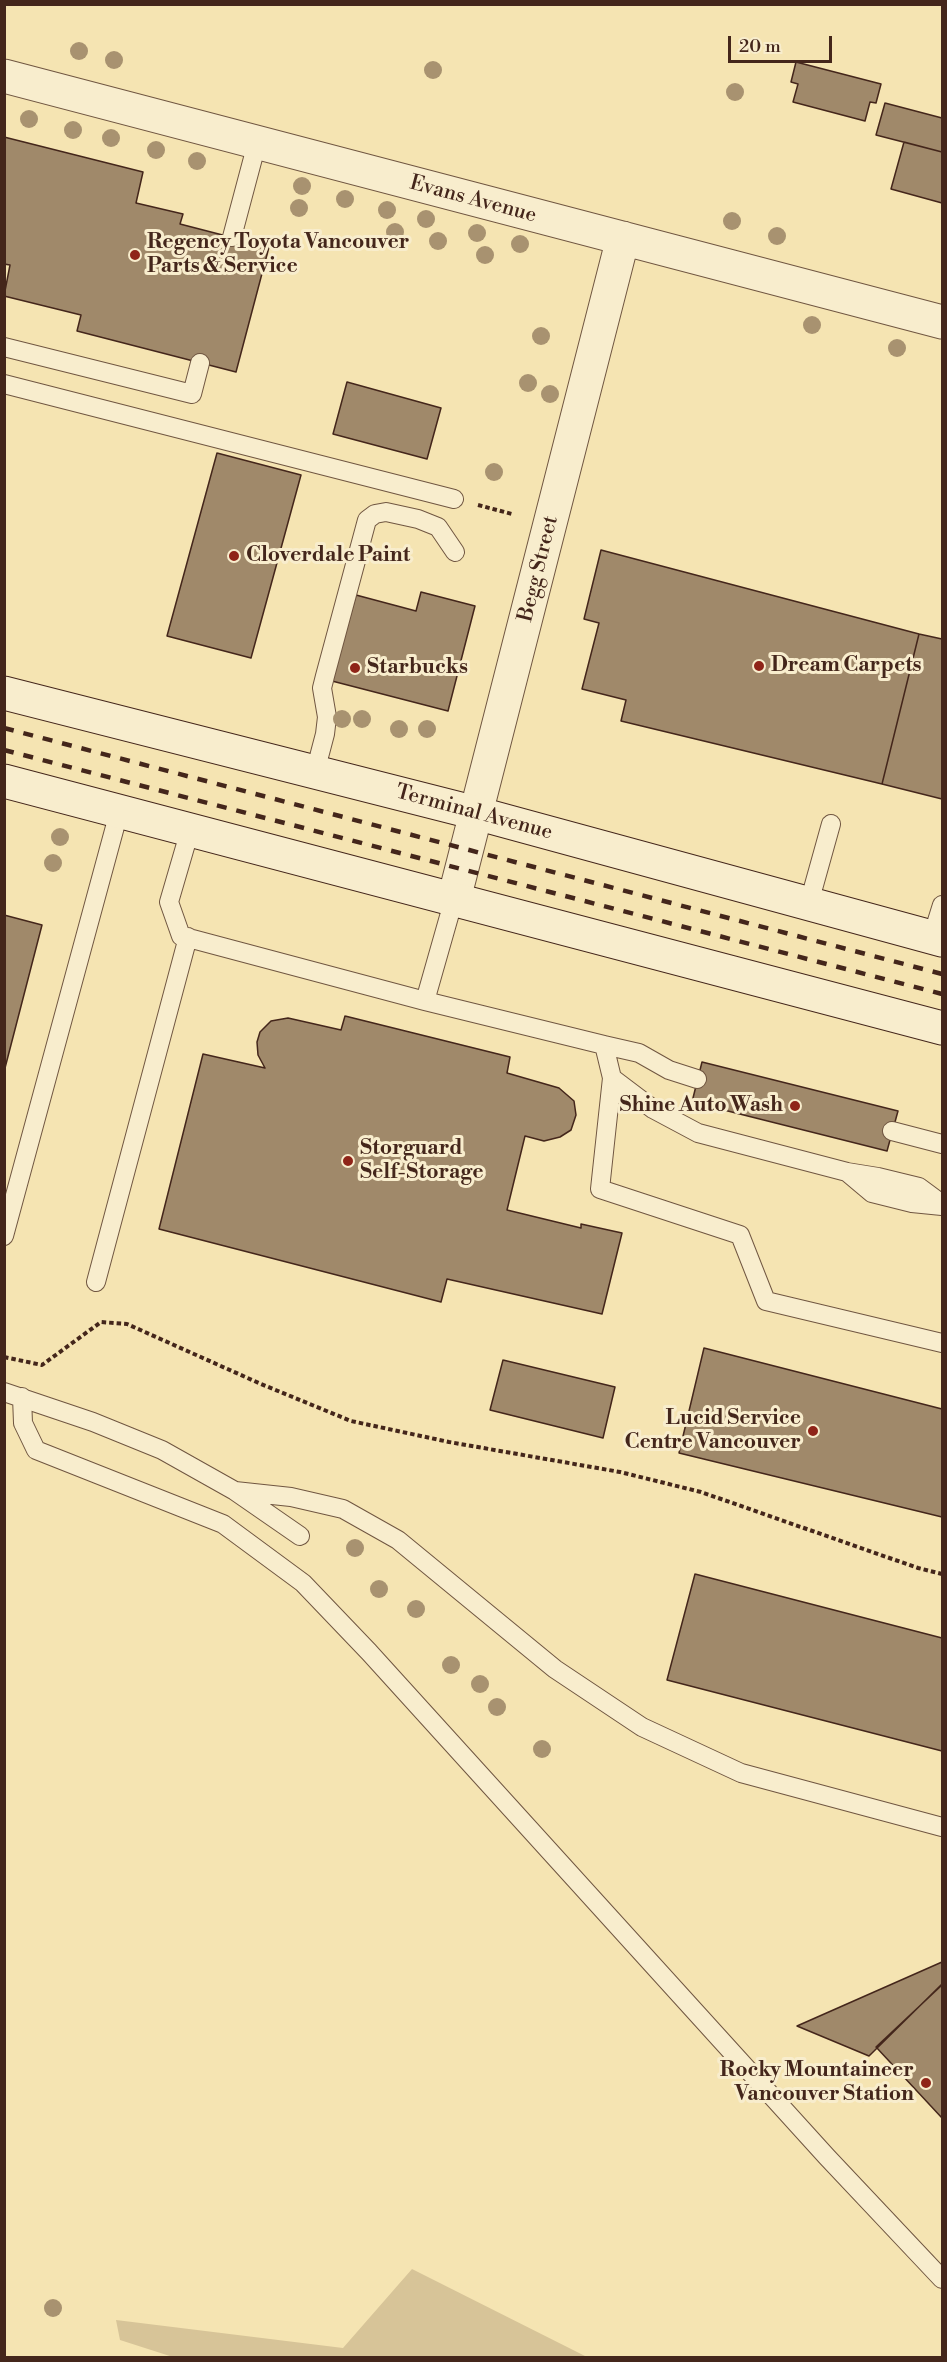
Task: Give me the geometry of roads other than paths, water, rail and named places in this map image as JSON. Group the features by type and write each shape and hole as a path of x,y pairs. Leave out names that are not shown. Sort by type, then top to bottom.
{"main road":[{"name":"Evans Avenue","path":"4,76 942,322"},
{"name":"Begg Street","path":"454,899 623,238"},
{"name":"Terminal Avenue","path":"4,693 476,813 937,938"},
{"path":"4,781 942,1028"}],"lane":[{"path":"232,237 257,143"},
{"path":"4,346 192,394 200,363"},
{"path":"4,384 453,499"},
{"path":"315,772 327,717 322,688 367,520 375,514 386,512 418,519 438,527 455,552"},
{"path":"4,1236 119,812"},
{"path":"809,903 831,824"},
{"path":"190,830 169,902 181,936 425,1001 639,1053 669,1070 697,1079"},
{"path":"425,1001 454,899"},
{"path":"937,938 942,905"},
{"path":"96,1282 188,937"},
{"path":"604,1045 612,1078 600,1189 740,1235 766,1301 942,1343"},
{"path":"612,1078 653,1109 698,1133 847,1172 872,1193 912,1203 942,1205"},
{"path":"892,1131 942,1144"},
{"path":"13,1395 93,1422 162,1450 236,1491 300,1536"},
{"path":"13,1395 36,1450 223,1524 303,1583 377,1661 819,2148 942,2279"},
{"path":"236,1491 291,1497 343,1509 398,1540 555,1669 642,1727 741,1773 942,1827"}],"railway":[{"path":"4,728 942,974"},
{"path":"4,750 942,994"}],"place":[{"name":"Regency Toyota Vancouver Parts & Service","path":"135,255"},
{"name":"Cloverdale Paint","path":"234,556"},
{"name":"Dream Carpets","path":"759,666"},
{"name":"Starbucks","path":"355,668"},
{"name":"Shine Auto Wash","path":"795,1106"},
{"name":"Storguard Self-Storage","path":"348,1161"},
{"name":"Lucid Service Centre Vancouver","path":"813,1431"},
{"name":"Rocky Mountaineer Vancouver Station","path":"926,2083"}]}
